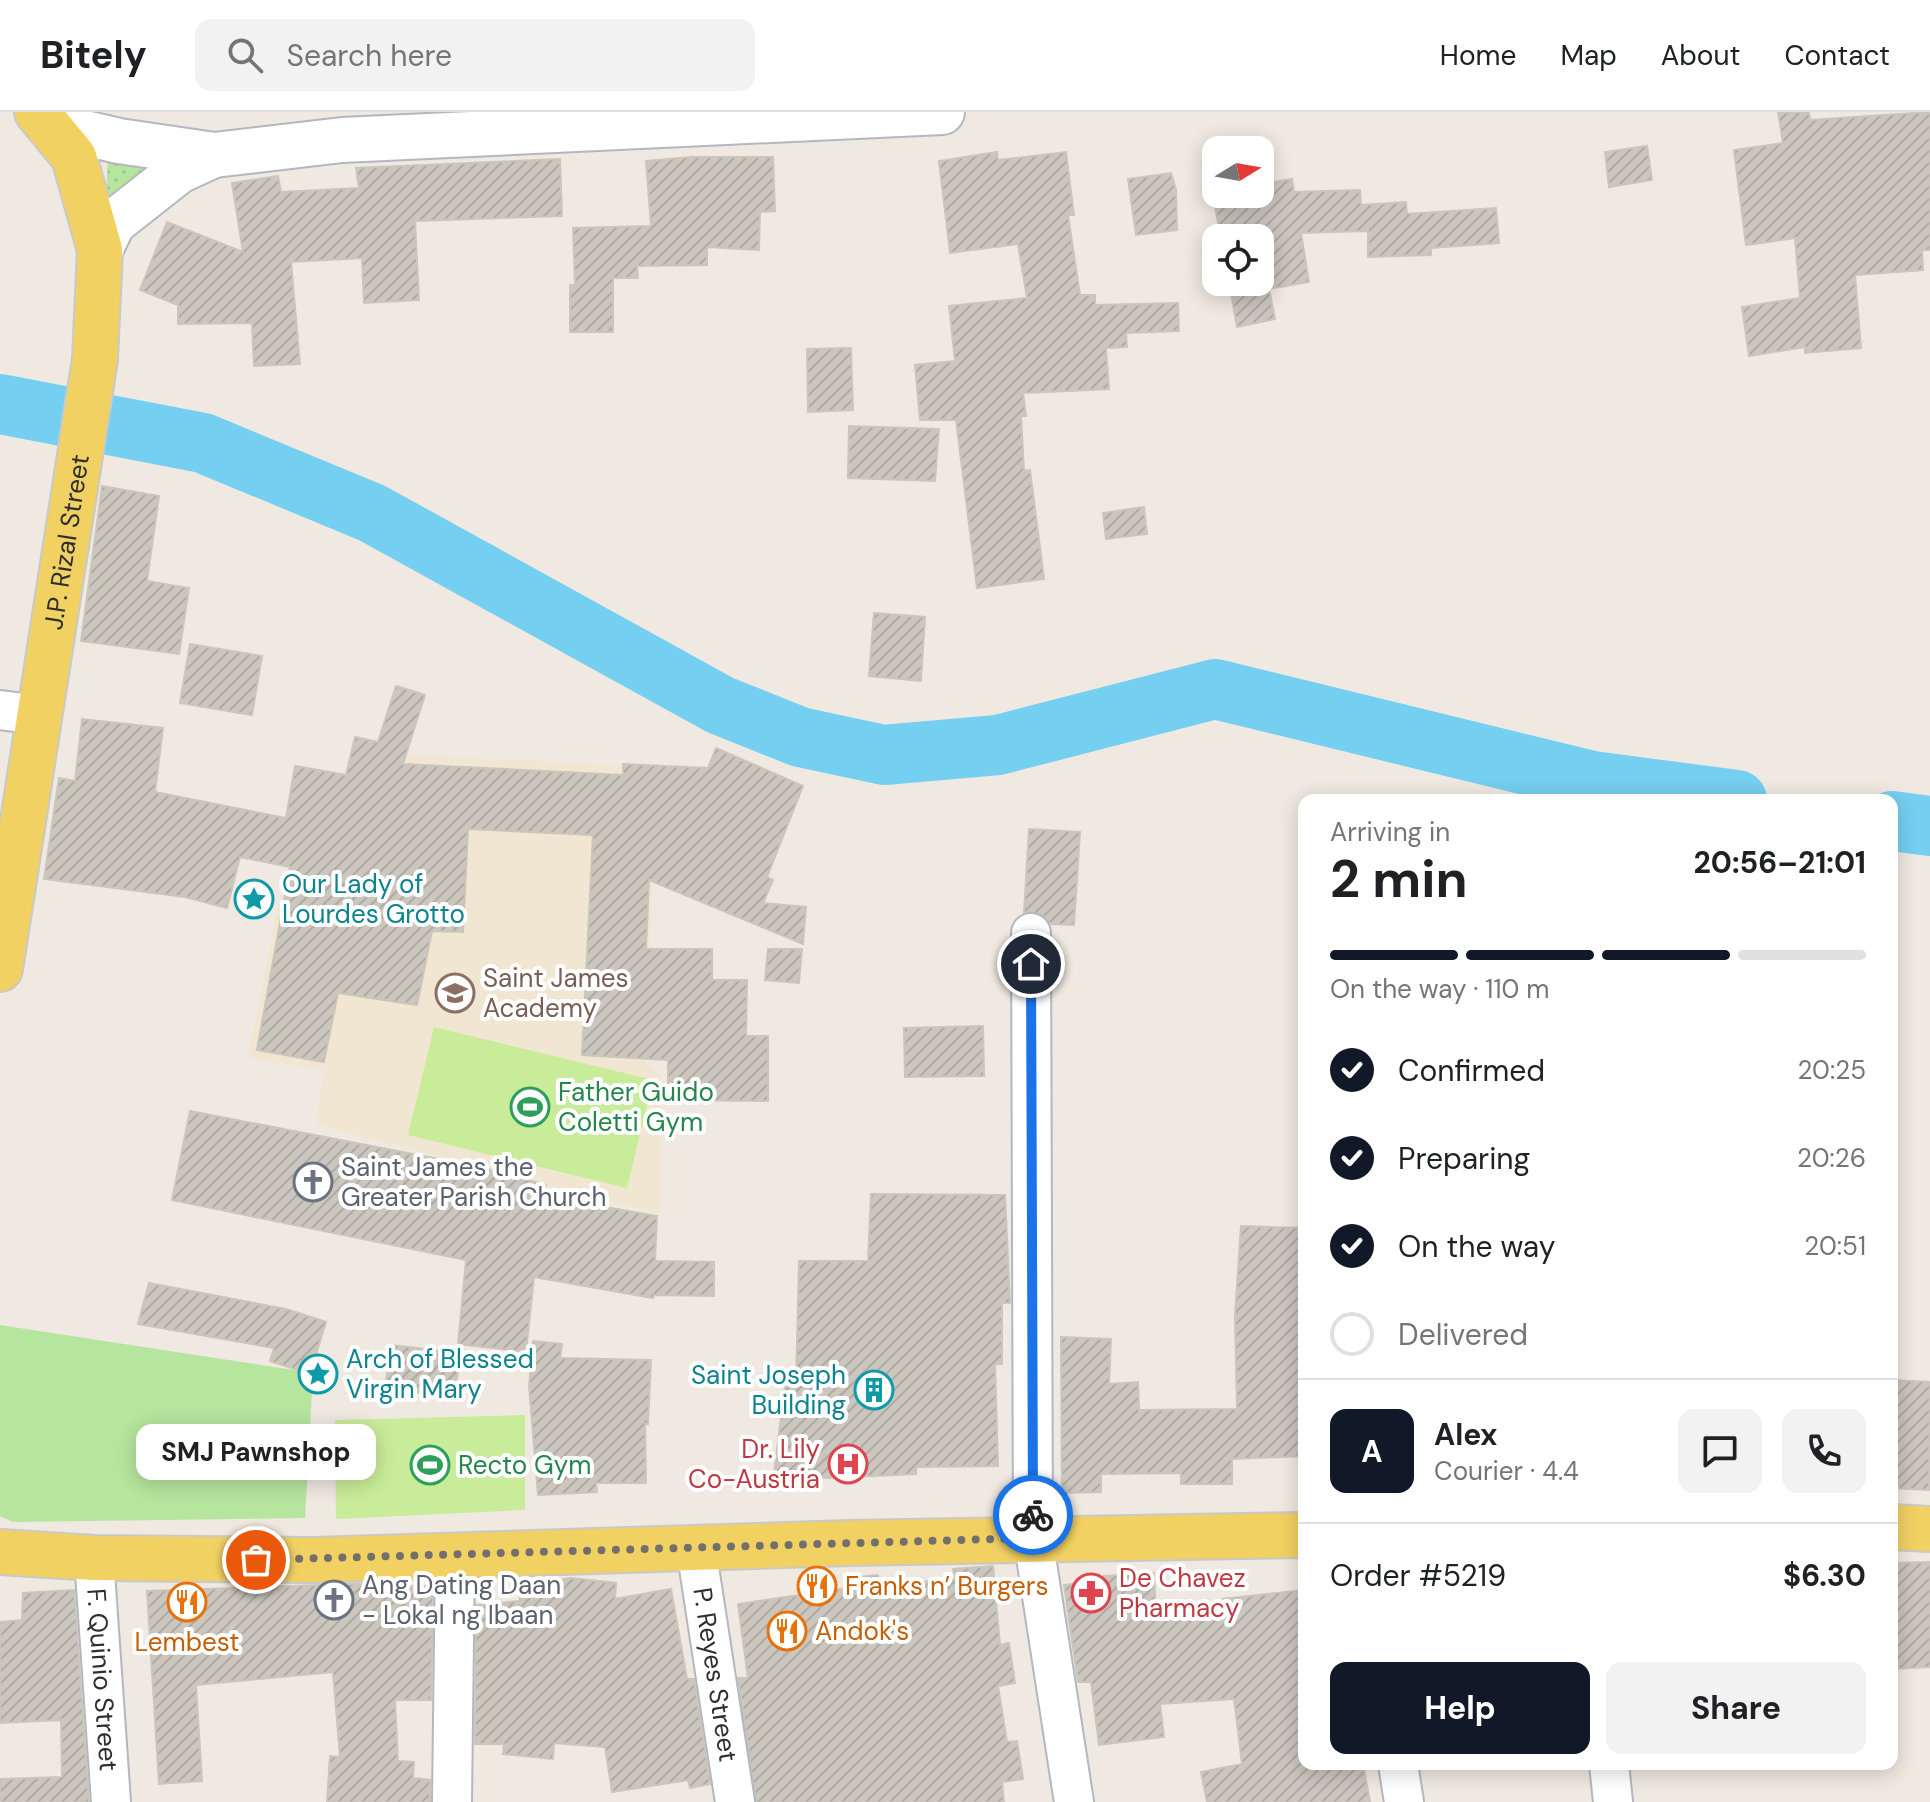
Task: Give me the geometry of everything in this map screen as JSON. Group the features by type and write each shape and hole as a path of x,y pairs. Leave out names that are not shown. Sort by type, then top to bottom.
{"main road":[{"path":"44,119 119,141 214,155 342,140 942,112"},
{"name":"J.P. Rizal Street","path":"0,969 20,713 83,434 95,359 100,250 74,157 44,119"},
{"path":"100,250 113,223 179,171 214,155"},
{"path":"1898,1527 1930,1529"},
{"path":"0,1552 94,1558 313,1560 1033,1538 1298,1535"}],"street":[{"path":"1031,933 1033,1538 1074,1802"},
{"name":"P. Reyes Street","path":"696,1548 735,1802"},
{"path":"452,1802 455,1556"},
{"name":"F. Quinio Street","path":"94,1558 111,1802"},
{"path":"1399,1770 1404,1802"},
{"path":"1610,1770 1613,1802"}],"shaded area":[{"name":"Saint James Academy","path":"400,754 621,766 620,807 655,812 645,1062 660,1072 660,1214 316,1124 324,1070 248,1058 278,906 347,918"}],"green space":[{"path":"108,157 152,168 106,198"},
{"name":"Father Guido Coletti Gym","path":"434,1027 653,1080 627,1188 408,1135"},
{"path":"0,1325 313,1373 305,1518 13,1522 0,1516"},
{"name":"Recto Gym","path":"525,1415 525,1510 336,1519 335,1420"}],"building":[{"path":"1778,112 1809,112 1810,120 1930,112 1930,250 1922,250 1923,270 1855,275 1861,348 1805,353 1805,347 1749,356 1742,307 1800,298 1795,238 1746,245 1734,150 1783,143"},
{"path":"1647,146 1652,180 1609,187 1605,152"},
{"path":"997,152 998,160 1066,152 1074,215 1068,215 1080,295 1095,295 1095,305 1178,303 1179,331 1126,333 1127,347 1106,348 1109,389 1023,393 1026,416 1021,416 1024,471 1030,470 1044,579 977,588 956,420 920,420 915,365 955,361 949,306 1027,298 1018,244 950,253 939,161"},
{"path":"691,157 773,157 775,211 760,212 759,250 707,247 707,265 637,266 638,278 613,278 613,332 570,332 570,285 575,285 573,228 651,226 646,161"},
{"path":"560,159 562,216 415,221 419,300 364,303 362,258 291,262 300,364 254,366 252,323 178,324 178,305 140,290 167,222 243,252 232,183 278,176 281,192 359,188 356,168"},
{"path":"1171,173 1176,190 1177,230 1136,235 1128,179"},
{"path":"1292,179 1294,192 1360,190 1361,205 1406,202 1407,214 1496,208 1499,243 1431,248 1431,255 1368,257 1368,231 1301,233 1309,282 1274,288 1274,224 1218,224 1215,208 1274,208 1274,182"},
{"path":"1231,296 1270,296 1275,319 1237,327"},
{"path":"851,348 853,410 808,412 807,349"},
{"path":"849,426 939,429 935,481 848,478"},
{"path":"102,486 159,496 147,581 189,588 179,654 81,641"},
{"path":"1144,507 1147,534 1106,539 1103,513"},
{"path":"874,613 925,617 921,681 869,676"},
{"path":"190,644 262,656 252,715 180,703"},
{"path":"396,686 425,695 403,764 623,775 623,764 708,768 716,748 803,786 767,877 773,880 763,903 806,907 803,944 649,880 646,949 712,949 712,980 747,980 746,1036 768,1036 768,1101 668,1100 668,1060 582,1055 593,835 468,829 463,932 432,931 417,1005 338,993 324,1062 257,1050 290,867 240,857 227,908 185,897 44,879 59,778 75,781 82,719 163,728 155,792 286,818 295,766 346,775 355,737 378,742"},
{"path":"1029,829 1080,832 1074,925 1051,924 1041,914 1024,913"},
{"path":"768,949 802,949 799,983 765,980"},
{"path":"983,1026 984,1076 905,1077 904,1028"},
{"path":"190,1111 480,1167 546,1185 543,1196 657,1216 655,1261 714,1262 714,1296 654,1295 653,1298 534,1277 526,1352 458,1344 466,1260 172,1200"},
{"path":"871,1194 1005,1195 1010,1303 1002,1303 1002,1364 995,1364 998,1466 916,1467 916,1474 828,1478 774,1473 785,1385 796,1384 799,1261 868,1261"},
{"path":"1241,1226 1298,1228 1298,1456 1232,1459 1232,1484 1181,1484 1181,1473 1101,1474 1101,1492 1062,1493 1061,1337 1111,1339 1109,1384 1138,1382 1139,1410 1237,1409 1235,1315"},
{"path":"149,1283 286,1309 326,1322 310,1374 270,1361 274,1348 138,1324"},
{"path":"533,1341 562,1344 560,1358 651,1360 648,1424 645,1424 646,1483 596,1483 597,1492 538,1495 529,1386"},
{"path":"391,1345 460,1353 455,1397 385,1389"},
{"path":"1898,1380 1930,1382 1929,1490 1898,1488"},
{"path":"1930,1562 1930,1667 1898,1669 1898,1563"},
{"path":"993,1566 1000,1645 1009,1643 1015,1683 998,1686 1007,1742 1017,1741 1023,1779 1002,1782 1004,1802 756,1802 738,1678 748,1678 738,1604 848,1588 847,1578 878,1575 879,1587 954,1578 953,1569"},
{"path":"1154,1573 1156,1615 1225,1612 1223,1599 1298,1591 1298,1770 1364,1770 1370,1802 1207,1802 1201,1772 1242,1764 1234,1699 1160,1704 1164,1737 1099,1745 1091,1682 1078,1682 1064,1585 1104,1581 1104,1576"},
{"path":"571,1578 616,1583 615,1599 671,1589 687,1679 694,1679 710,1784 690,1788 688,1780 612,1792 605,1747 554,1743 553,1759 503,1754 504,1744 475,1744 476,1605 520,1601 518,1585"},
{"path":"377,1583 377,1586 433,1586 431,1700 395,1700 398,1761 414,1762 413,1778 430,1780 430,1802 327,1802 330,1756 340,1757 333,1672 196,1685 202,1781 159,1784 147,1591"},
{"path":"74,1590 89,1802 0,1802 0,1779 62,1777 61,1720 0,1723 0,1622 22,1620 23,1593"}],"waterway":[{"path":"0,404 203,443 372,513 720,705 800,737 884,755 998,745 1215,689 1592,781 1691,794"},
{"path":"1898,822 1930,826"}],"way so far":[{"path":"256,1560 1033,1538 1033,1515"}],"place":[{"name":"Our Lady of Lourdes Grotto","path":"254,899"},
{"name":"Saint James Academy","path":"455,993"},
{"name":"Father Guido Coletti Gym","path":"530,1107"},
{"name":"Saint James the Greater Parish Church","path":"313,1182"},
{"name":"Arch of Blessed Virgin Mary","path":"318,1374"},
{"name":"Saint Joseph Building","path":"874,1390"},
{"name":"Dr. Lily Co-Austria","path":"848,1464"},
{"name":"Recto Gym","path":"430,1465"},
{"name":"SMJ Pawnshop","path":"256,1560"},
{"name":"Franks n’ Burgers","path":"817,1586"},
{"name":"De Chavez Pharmacy","path":"1091,1593"},
{"name":"Ang Dating Daan - Lokal ng Ibaan","path":"334,1600"},
{"name":"Lembest","path":"187,1602"},
{"name":"Andok's","path":"787,1631"}],"route":[{"path":"1031,964 1033,1515"}]}
